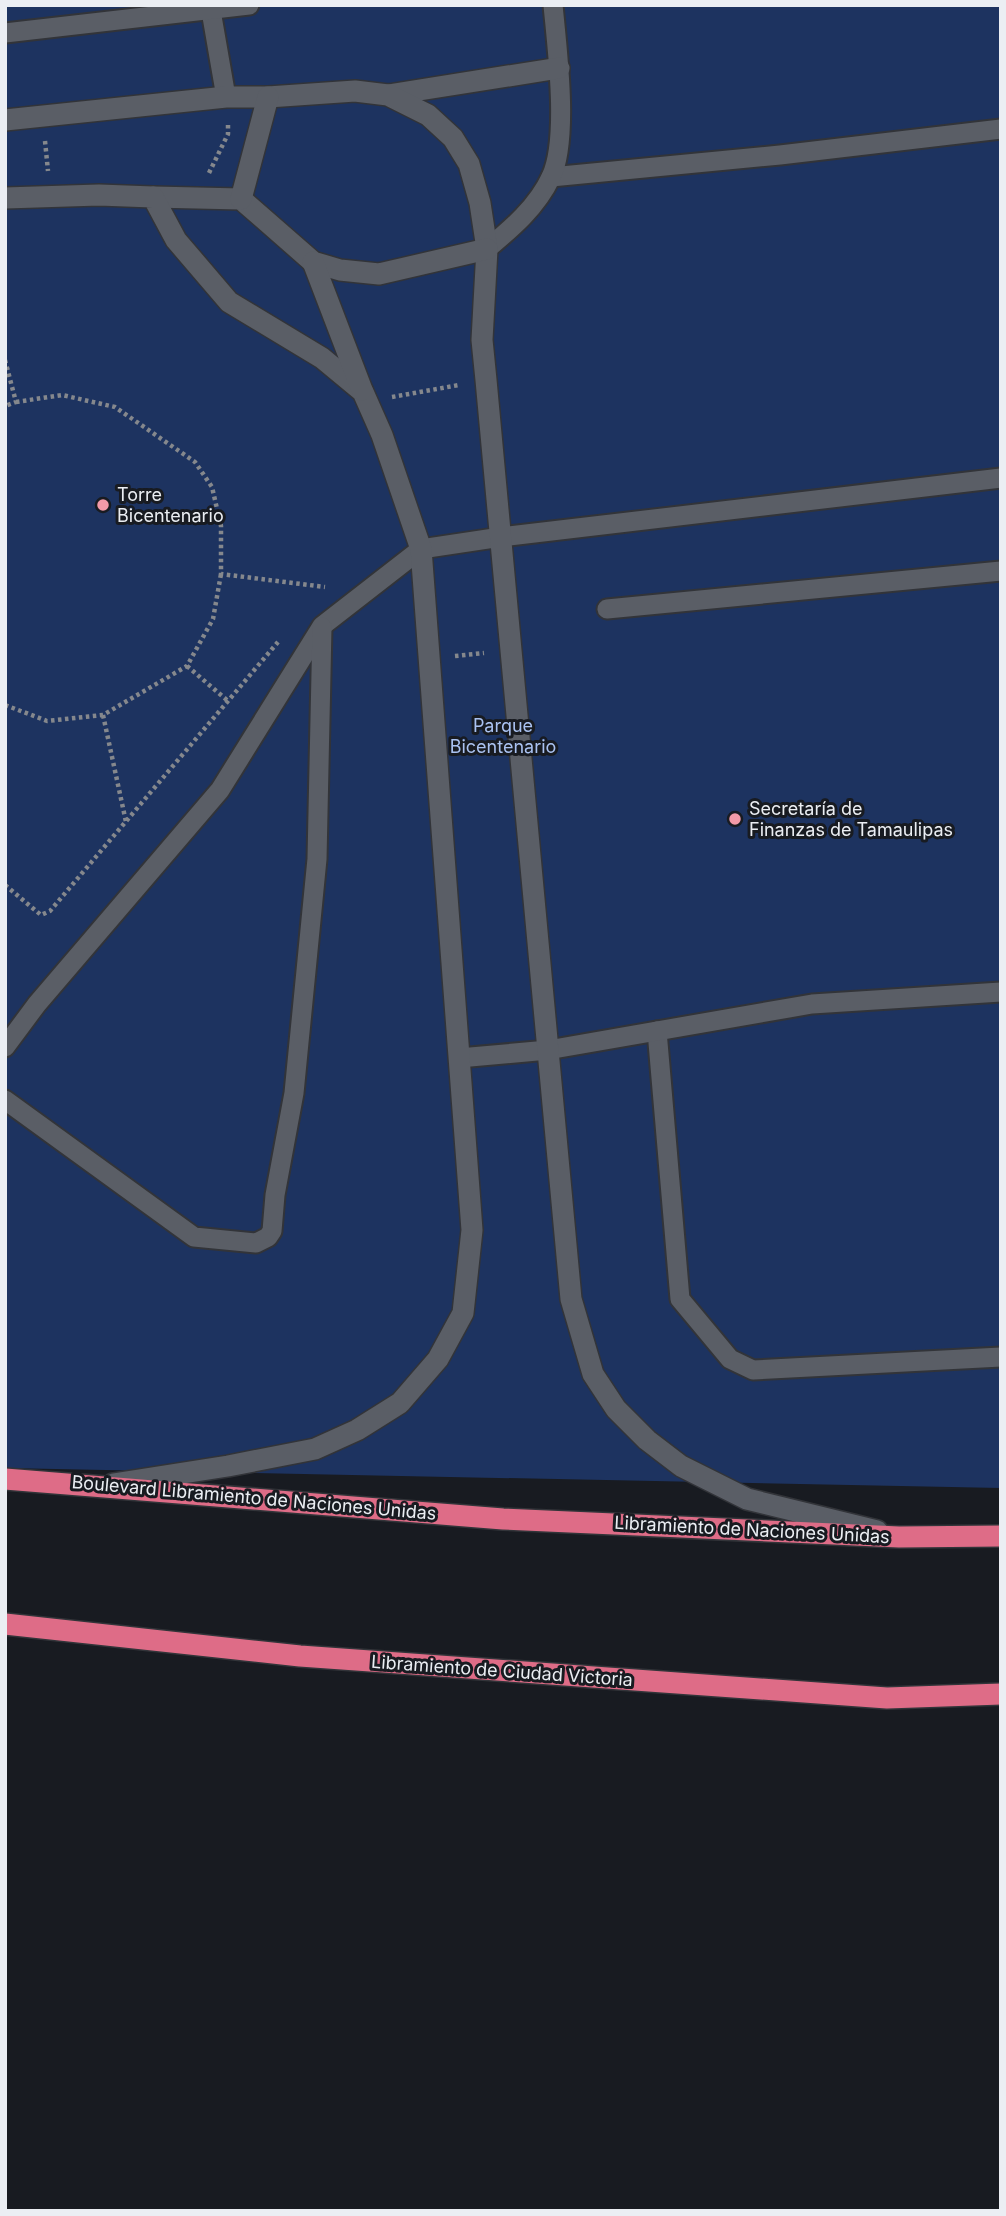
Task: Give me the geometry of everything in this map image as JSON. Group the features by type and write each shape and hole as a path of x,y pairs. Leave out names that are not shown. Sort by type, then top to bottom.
{"highway":[{"name":"Boulevard Libramiento de Naciones Unidas","path":"5,1479 503,1518"},
{"name":"Libramiento de Naciones Unidas","path":"503,1518 899,1537 1001,1536"},
{"name":"Libramiento de Ciudad Victoria","path":"5,1624 300,1656 887,1698 1001,1694"}],"street":[{"path":"5,120 226,97 355,91 388,95 559,68"},
{"path":"388,95 428,115 453,138 469,164 480,203 487,249 482,340 571,1299 593,1374 616,1409 647,1440 681,1466 747,1499 899,1537"},
{"path":"241,199 268,97"},
{"path":"153,197 176,240 229,302 322,358 365,397"},
{"path":"5,198 241,199 313,262 340,270 379,274 487,249"},
{"path":"102,1486 315,1449 358,1430 400,1403 438,1359 463,1314 472,1230 421,549 382,435 313,262"}],"lane":[{"path":"5,33 210,7 248,5"},
{"path":"487,249 525,217 551,177 560,150 559,68 553,5"},
{"path":"210,7 226,97"},
{"path":"551,177 780,155 1001,129"},
{"path":"5,1047 37,1004 220,790 322,626 421,549 500,537 1001,478"},
{"path":"607,609 1001,572"},
{"path":"5,1100 194,1237 256,1243 268,1237 272,1231 275,1195 294,1093 317,859 322,626"},
{"path":"459,1058 548,1050 812,1004 1001,992"},
{"path":"657,1031 680,1299 730,1359 753,1370 1001,1357"}],"path":[{"path":"197,198 228,134 226,97"},
{"path":"42,116 51,197"},
{"path":"5,360 16,402"},
{"path":"365,397 486,380"},
{"path":"5,406 62,395 115,407 195,462 212,487 221,526 221,574 214,619 187,666 103,715 47,721 5,705"},
{"path":"221,574 325,587"},
{"path":"316,597 336,580"},
{"path":"5,885 41,915 50,911 281,639"},
{"path":"429,659 511,650"},
{"path":"187,666 228,701"},
{"path":"103,715 126,822"}],"green space":[{"name":"Parque Bicentenario","path":"5,5 1001,5 1001,1488 5,1468"}],"place":[{"name":"Torre Bicentenario","path":"103,505"},
{"name":"Secretaría de Finanzas de Tamaulipas","path":"735,819"}]}
